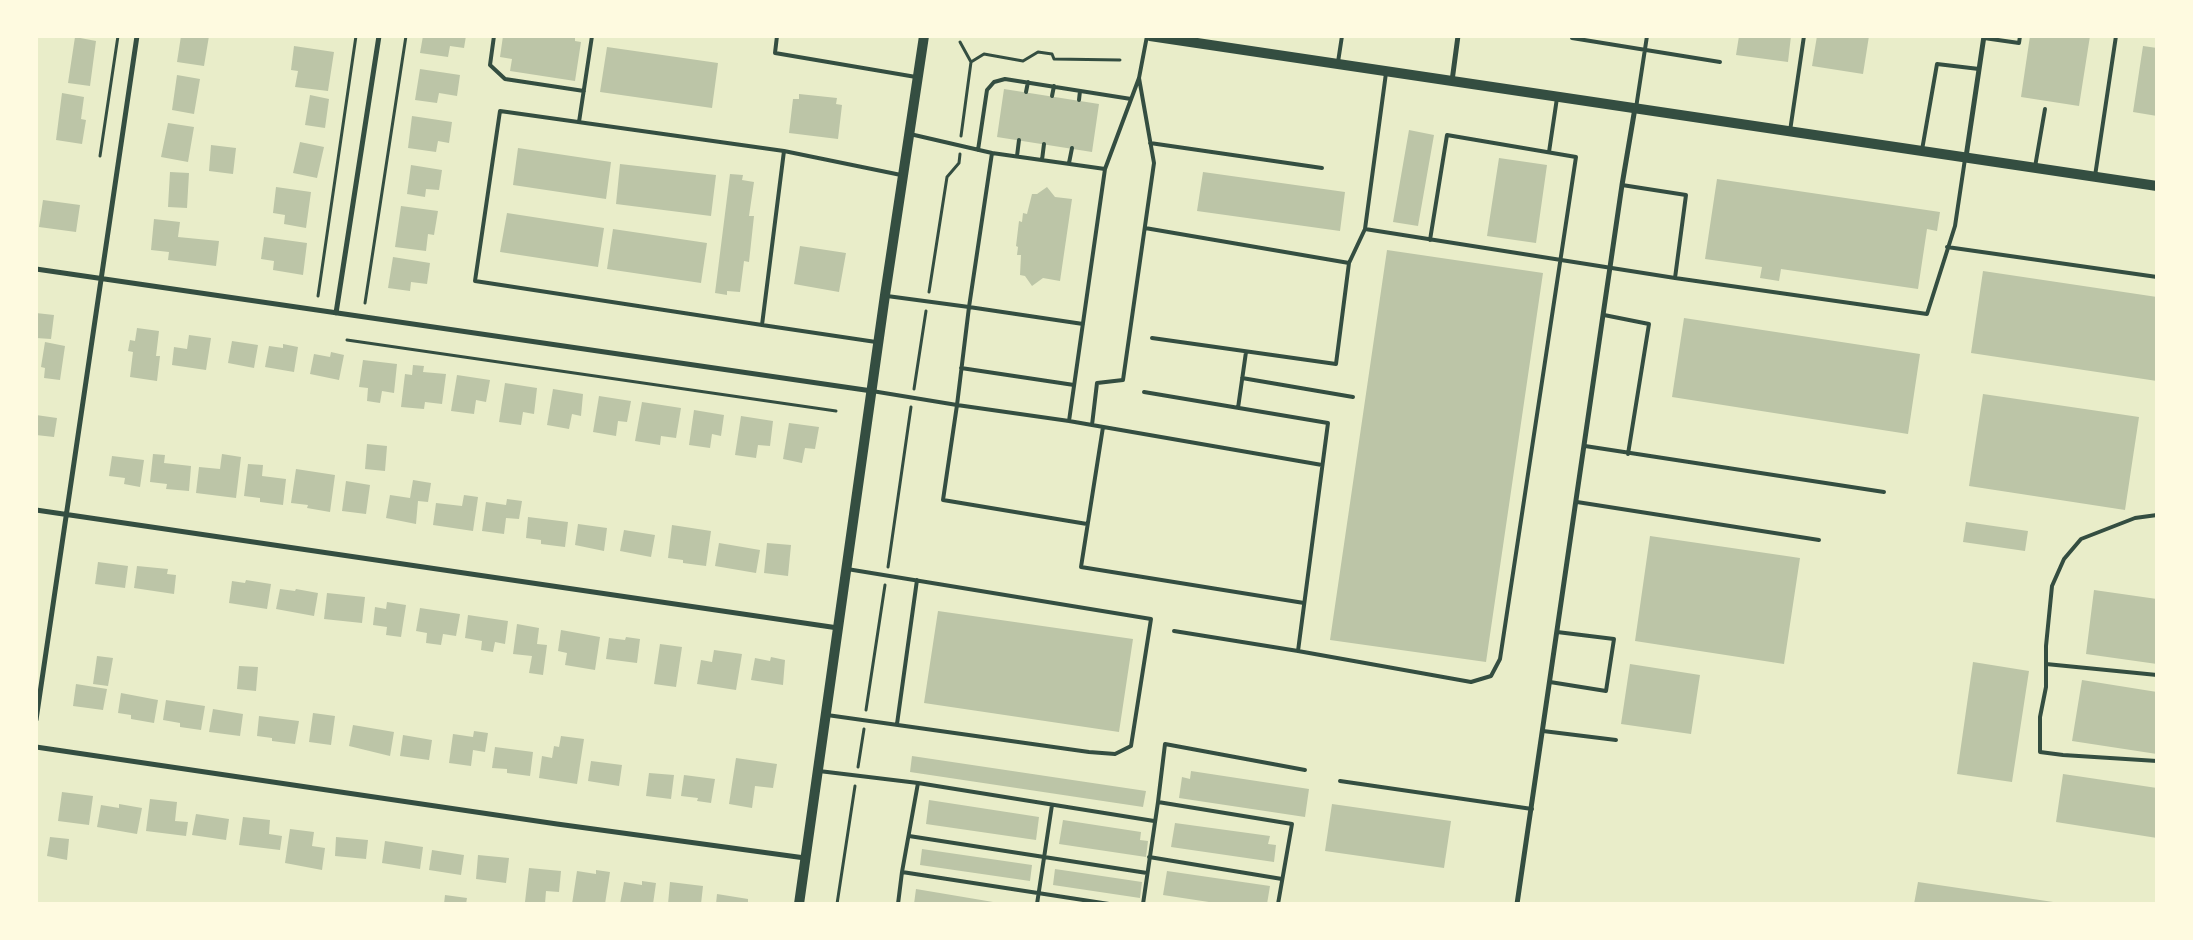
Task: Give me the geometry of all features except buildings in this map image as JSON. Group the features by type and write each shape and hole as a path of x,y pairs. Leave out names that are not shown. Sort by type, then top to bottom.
{"main road":[{"path":"801,903 805,858 924,36"},
{"path":"1148,36 1201,40 1338,64 2157,186"}],"street":[{"path":"36,720 137,36"},
{"path":"336,313 379,36"},
{"path":"1452,80 1458,36"},
{"path":"1966,157 1984,37"},
{"path":"1517,904 1622,185 1636,108"},
{"path":"36,268 872,392"},
{"path":"36,510 838,628"},
{"path":"36,747 557,824 805,858"}],"lane":[{"path":"494,36 490,65 505,79 584,91"},
{"path":"579,122 592,36"},
{"path":"777,36 775,53 918,77"},
{"path":"1069,421 1106,169 1139,78 1148,36"},
{"path":"1338,64 1342,36"},
{"path":"1636,108 1647,36"},
{"path":"1790,131 1804,36"},
{"path":"1984,37 2018,43 2020,36"},
{"path":"2095,176 2116,36"},
{"path":"1572,38 1720,62"},
{"path":"1922,150 1937,64 1979,69"},
{"path":"1152,338 1336,364 1349,263 1365,229 1386,71"},
{"path":"1092,425 1097,383 1123,380 1154,163 1139,78"},
{"path":"978,150 987,90 994,82 1005,79 1131,99"},
{"path":"1026,92 1028,82"},
{"path":"1052,96 1054,86"},
{"path":"1079,100 1080,91"},
{"path":"1549,152 1557,96"},
{"path":"2035,167 2045,109"},
{"path":"879,342 475,281 500,111 784,151 903,176"},
{"path":"910,134 992,153 1106,169"},
{"path":"1174,631 1472,682 1491,676 1500,659 1576,157 1447,135 1430,240"},
{"path":"1016,156 1019,140"},
{"path":"1150,143 1322,168"},
{"path":"1042,160 1044,144"},
{"path":"1069,164 1072,148"},
{"path":"762,325 784,151"},
{"path":"992,153 943,500 1087,524"},
{"path":"1365,229 1561,261 1927,314 1947,247 1956,226 1966,157"},
{"path":"1622,185 1686,195 1675,278"},
{"path":"1145,228 1349,263"},
{"path":"1947,247 2157,277"},
{"path":"885,295 1083,324"},
{"path":"1604,315 1650,324 1628,454"},
{"path":"1238,408 1246,352"},
{"path":"961,368 1074,385"},
{"path":"1242,378 1353,398"},
{"path":"872,392 1069,421 1322,465"},
{"path":"1144,392 1328,423 1298,651"},
{"path":"1103,427 1081,567 1304,603"},
{"path":"1585,446 1884,492"},
{"path":"1577,502 1819,540"},
{"path":"2157,516 2134,518 2081,539 2064,559 2052,586 2046,687 2040,717 2040,752 2063,756 2157,762"},
{"path":"826,714 1089,752 1115,754 1131,746 1151,619 847,569"},
{"path":"897,724 917,580"},
{"path":"1550,682 1606,691 1614,639 1557,632"},
{"path":"2046,664 2157,675"},
{"path":"1543,731 1616,740"},
{"path":"1143,904 1165,744 1305,770"},
{"path":"818,770 918,783 1154,821"},
{"path":"1340,781 1532,809"},
{"path":"898,904 918,783"},
{"path":"1158,802 1292,824 1278,904"},
{"path":"1037,904 1052,805"},
{"path":"909,836 1147,873"},
{"path":"1149,857 1282,879"},
{"path":"902,872 1109,904"}],"path":[{"path":"100,156 118,36"},
{"path":"318,296 356,36"},
{"path":"365,303 406,36"},
{"path":"883,36 890,36"},
{"path":"838,904 886,575 948,177 959,163 962,118 971,62 960,42"},
{"path":"971,62 984,54 1023,60 1038,52 1052,54 1054,59 1120,60"},
{"path":"347,340 836,411"}]}
